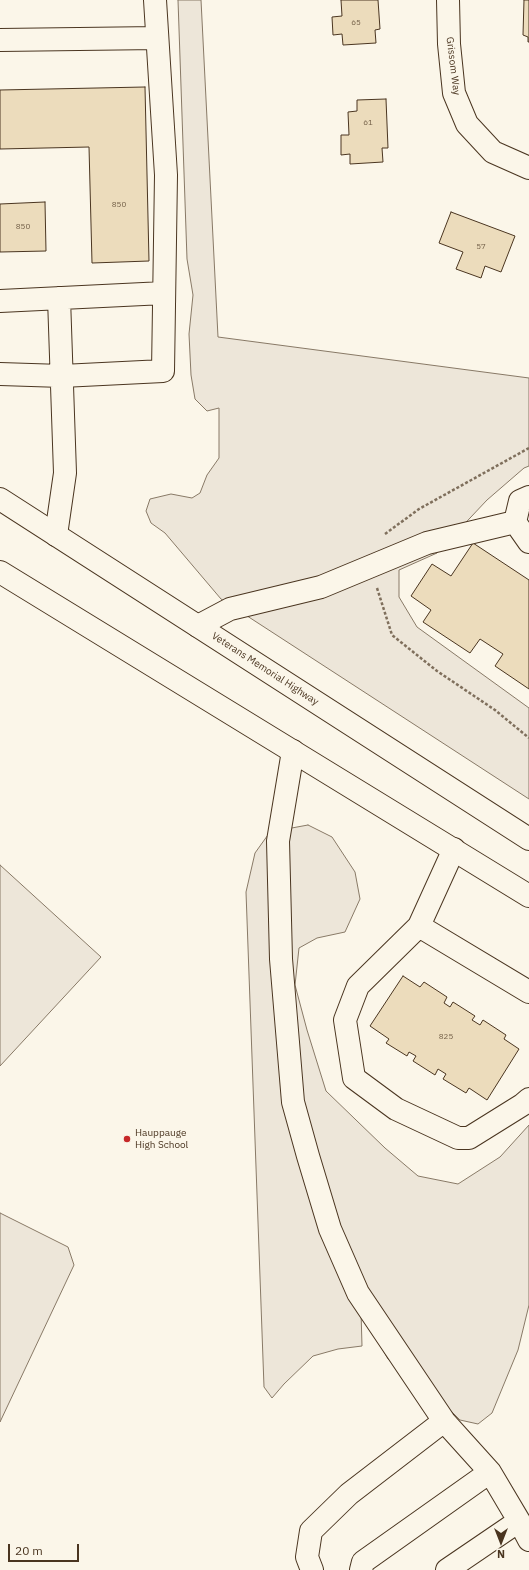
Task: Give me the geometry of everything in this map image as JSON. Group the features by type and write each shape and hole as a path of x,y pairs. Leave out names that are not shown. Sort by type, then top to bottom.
{"main road":[{"path":"0,374 62,376 163,371 166,175 155,0"},
{"name":"Grissom Way","path":"448,0 449,44 454,93 467,124 493,152 529,168"},
{"path":"0,40 157,38"},
{"path":"0,301 164,293"},
{"path":"56,535 64,473 59,298"},
{"path":"529,497 520,501 515,522 529,542"},
{"name":"Veterans Memorial Highway","path":"0,499 529,839"},
{"path":"198,626 230,609 321,587 427,543 515,522"},
{"path":"0,572 529,896"},
{"path":"293,751 278,841 281,958 293,1102 330,1229 358,1293 444,1421 490,1472 529,1540"},
{"path":"454,849 420,926 358,986 345,1020 354,1078 396,1109 458,1138 468,1138 522,1105 529,1099"},
{"path":"420,926 529,992"},
{"path":"312,1570 307,1556 311,1531 349,1494 444,1421"},
{"path":"361,1570 363,1562 490,1472"},
{"path":"448,1570 519,1521"}],"path":[{"path":"383,535 419,509 529,448"},
{"path":"376,586 392,635 437,671 495,710 529,738"}],"shaded area":[{"path":"178,0 201,0 218,337 529,378 529,466 524,468 487,500 437,553 399,570 399,597 417,627 529,708 529,799 221,599 165,533 151,523 146,511 150,499 171,494 192,498 200,493 207,475 219,458 219,408 207,411 195,399 191,375 189,334 193,295 187,259"},
{"path":"308,825 332,837 355,872 360,899 345,932 317,938 299,948 295,985 326,1091 385,1148 418,1176 458,1184 500,1157 529,1125 529,1305 518,1350 492,1413 478,1424 460,1420 426,1383 388,1359 361,1311 362,1346 338,1349 313,1356 272,1398 264,1387 246,892 255,853 270,832"},
{"path":"0,865 101,957 0,1066"},
{"path":"0,1213 68,1247 74,1265 0,1422"}],"building":[{"path":"341,0 378,0 380,29 375,30 376,43 343,45 342,34 333,35 332,17 342,16"},
{"path":"524,0 529,0 529,42 528,37 523,35"},
{"path":"145,87 149,261 92,263 89,147 0,149 0,90"},
{"path":"386,99 388,148 382,148 383,162 350,164 350,154 341,155 341,135 349,135 348,112 357,111 357,100"},
{"path":"45,202 46,251 0,252 0,204"},
{"path":"451,212 515,236 501,272 485,266 481,278 456,269 463,252 439,243"},
{"path":"473,543 529,580 529,689 495,666 503,654 480,639 470,653 423,622 431,610 411,596 432,564 451,576"},
{"path":"403,976 420,987 424,982 447,997 444,1003 450,1007 453,1002 475,1016 472,1020 480,1025 483,1020 506,1035 504,1039 519,1049 487,1100 469,1088 466,1093 443,1079 446,1074 438,1069 435,1075 413,1061 416,1056 409,1052 407,1056 386,1043 389,1039 370,1026"}],"place":[{"name":"Hauppauge High School","path":"127,1139"}]}
